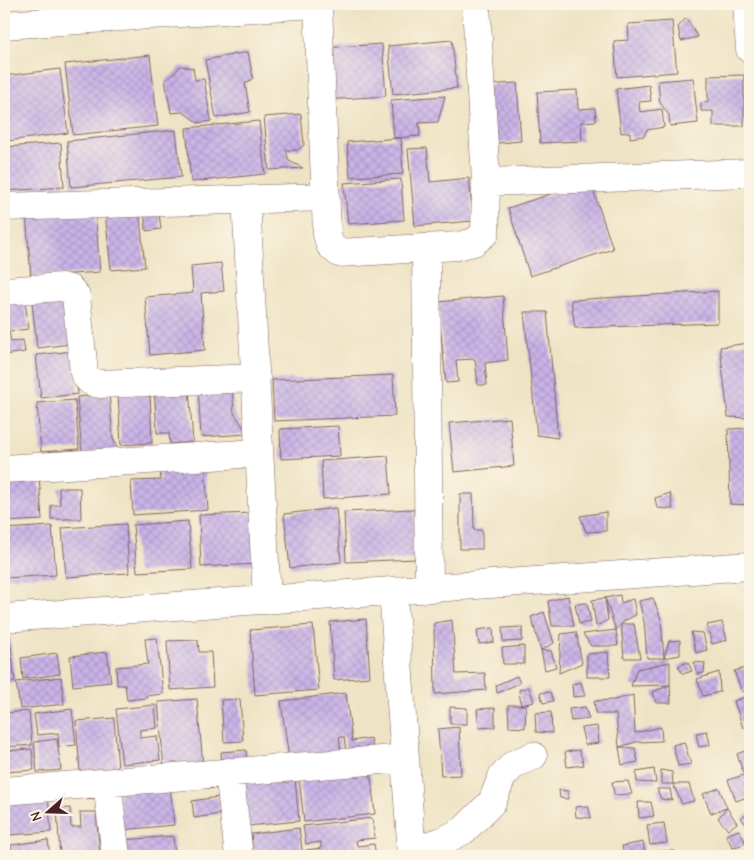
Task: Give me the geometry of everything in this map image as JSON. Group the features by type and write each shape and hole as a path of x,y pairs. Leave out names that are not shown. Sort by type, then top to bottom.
{"street":[{"path":"4,25 312,4"},
{"path":"318,4 327,234 330,245 339,253 458,246 474,242 484,233 486,182 476,4"},
{"path":"747,4 750,49"},
{"path":"486,182 750,173"},
{"path":"4,207 325,197"},
{"path":"246,200 267,600"},
{"path":"426,248 429,588"},
{"path":"4,291 62,287 70,290 76,296 84,372 87,380 92,382 100,384 256,378"},
{"path":"4,469 259,453"},
{"path":"4,618 750,566"},
{"path":"393,591 412,853 464,830 492,802 502,777 514,764 533,756"},
{"path":"4,791 405,758"},
{"path":"229,772 239,856"},
{"path":"107,782 116,856"}],"building":[{"path":"686,18 698,37 681,41 678,27"},
{"path":"672,21 677,72 617,77 614,41 629,40 628,24"},
{"path":"452,40 457,88 393,94 388,46"},
{"path":"382,44 386,96 326,100 322,48"},
{"path":"248,52 253,78 245,84 250,112 216,118 205,60"},
{"path":"150,55 158,126 73,135 65,64"},
{"path":"180,66 193,68 195,80 204,79 211,121 198,123 183,112 171,113 165,80 175,73"},
{"path":"60,69 68,133 7,141 4,113 4,76"},
{"path":"744,75 744,126 713,126 713,111 701,111 701,103 708,101 708,76"},
{"path":"693,78 698,123 670,126 669,115 660,103 658,81"},
{"path":"517,83 521,141 488,144 484,85"},
{"path":"649,85 651,101 639,102 640,112 662,109 664,127 647,130 644,136 630,138 630,132 621,133 616,89"},
{"path":"577,90 578,109 595,108 596,121 581,122 582,141 540,143 537,92"},
{"path":"445,96 438,122 419,123 420,136 394,138 391,100"},
{"path":"301,114 304,145 298,150 286,150 289,161 303,168 269,170 264,117"},
{"path":"259,121 265,174 191,182 186,128"},
{"path":"176,130 181,177 71,187 67,141"},
{"path":"401,138 403,174 350,177 347,142"},
{"path":"61,143 64,187 4,191 4,147"},
{"path":"427,148 430,182 469,178 473,221 415,226 408,149"},
{"path":"401,179 404,220 348,224 344,183"},
{"path":"590,181 613,249 530,276 508,208"},
{"path":"158,206 161,229 146,231 144,208"},
{"path":"139,208 145,267 111,270 105,212"},
{"path":"95,209 100,272 31,277 26,214"},
{"path":"221,263 224,291 201,293 205,350 150,355 145,297 193,293 191,266"},
{"path":"718,291 718,323 575,328 571,300"},
{"path":"503,296 508,360 485,363 487,385 478,385 475,359 456,360 458,382 446,383 438,302"},
{"path":"65,298 71,344 37,348 32,302"},
{"path":"25,301 29,329 9,331 11,342 23,340 25,352 4,355 4,304"},
{"path":"524,312 547,312 558,438 537,435"},
{"path":"749,343 750,418 728,417 720,347"},
{"path":"73,351 78,394 41,398 36,355"},
{"path":"393,375 395,416 274,421 272,380"},
{"path":"232,385 234,413 248,434 201,437 198,387"},
{"path":"189,388 193,442 170,444 169,433 157,433 154,389"},
{"path":"109,394 113,439 119,451 82,454 77,397"},
{"path":"150,394 152,443 121,445 118,395"},
{"path":"75,400 79,449 41,452 37,403"},
{"path":"510,418 514,466 454,472 449,423"},
{"path":"338,426 340,456 281,459 280,429"},
{"path":"750,428 750,505 730,504 728,429"},
{"path":"388,456 391,494 323,499 321,461"},
{"path":"205,464 208,510 133,515 131,481 161,480 160,467"},
{"path":"39,475 42,520 4,522 4,477"},
{"path":"59,488 80,488 81,519 51,519 51,505 60,505"},
{"path":"670,493 673,509 657,508 655,498"},
{"path":"460,494 473,494 474,530 482,530 482,549 460,549"},
{"path":"336,508 341,562 290,568 284,514"},
{"path":"414,509 416,559 346,562 344,512"},
{"path":"606,512 606,531 586,532 580,516"},
{"path":"253,513 256,564 201,567 199,515"},
{"path":"188,521 192,569 137,572 133,525"},
{"path":"126,524 129,573 66,577 62,528"},
{"path":"52,526 56,575 4,578 4,529"},
{"path":"620,595 621,603 633,599 636,615 624,621 616,630 605,598"},
{"path":"568,596 574,626 552,626 548,601"},
{"path":"605,598 608,620 596,626 592,600"},
{"path":"653,598 661,619 664,658 647,658 644,621 639,601"},
{"path":"587,603 591,622 579,624 575,604"},
{"path":"544,612 554,643 541,650 531,617"},
{"path":"366,619 370,677 334,680 330,622"},
{"path":"452,620 456,674 485,673 486,690 435,694 434,623"},
{"path":"722,622 727,640 712,644 707,625"},
{"path":"621,624 634,624 640,658 624,658"},
{"path":"313,625 319,690 255,695 250,630"},
{"path":"522,627 522,641 503,642 502,628"},
{"path":"493,628 494,642 479,644 477,630"},
{"path":"616,630 618,646 591,646 583,634"},
{"path":"576,632 582,663 559,673 561,634"},
{"path":"691,632 703,633 707,650 696,653"},
{"path":"10,636 15,682 4,684 4,637"},
{"path":"157,638 163,694 127,700 125,685 117,685 116,667 148,664 145,639"},
{"path":"198,640 199,652 211,652 213,687 170,690 167,641"},
{"path":"680,640 680,655 664,658 669,641"},
{"path":"524,646 524,664 503,664 502,648"},
{"path":"541,650 551,651 556,667 545,670"},
{"path":"107,652 111,682 73,686 70,656"},
{"path":"608,652 610,677 587,677 587,654"},
{"path":"57,653 60,674 23,679 21,658"},
{"path":"670,662 670,685 631,686 637,669"},
{"path":"688,662 692,671 683,674 678,666"},
{"path":"694,662 705,663 704,673 697,674"},
{"path":"750,667 750,688 742,692 734,671"},
{"path":"719,672 720,692 703,696 697,679"},
{"path":"517,676 520,683 497,693 496,685"},
{"path":"61,677 64,704 20,709 16,682"},
{"path":"581,682 585,696 573,697 572,684"},
{"path":"670,685 671,703 656,703 653,692"},
{"path":"529,687 534,702 521,705 519,690"},
{"path":"550,692 553,701 543,703 540,693"},
{"path":"346,693 352,741 371,738 374,755 347,759 344,737 339,737 341,753 289,759 281,701"},
{"path":"633,695 635,733 661,727 662,741 636,742 619,747 616,714 596,714 594,701 614,700"},
{"path":"750,695 750,722 743,728 734,701"},
{"path":"197,699 203,765 164,768 158,702"},
{"path":"240,699 243,741 224,742 221,700"},
{"path":"155,705 157,728 140,730 140,738 157,736 160,760 122,764 116,709"},
{"path":"508,705 526,705 525,728 509,727"},
{"path":"450,707 467,708 467,724 450,724"},
{"path":"585,707 589,719 571,721 569,709"},
{"path":"495,708 495,727 479,728 477,709"},
{"path":"72,709 76,745 59,747 58,733 37,735 34,714"},
{"path":"29,711 32,745 4,747 4,713"},
{"path":"551,712 552,733 536,732 535,713"},
{"path":"114,718 118,769 80,772 76,721"},
{"path":"597,726 599,743 585,745 581,728"},
{"path":"459,727 461,775 441,776 438,729"},
{"path":"707,731 710,745 699,747 696,733"},
{"path":"57,739 61,770 37,772 34,742"},
{"path":"684,742 691,764 678,766 673,745"},
{"path":"619,747 635,748 638,762 622,765"},
{"path":"32,749 34,770 4,772 4,751"},
{"path":"750,749 750,796 736,801 728,780 744,775 737,754"},
{"path":"246,750 247,766 222,768 221,752"},
{"path":"579,750 584,765 567,767 565,752"},
{"path":"370,769 375,814 304,822 299,777"},
{"path":"654,769 656,783 637,782 636,772"},
{"path":"661,770 672,772 673,784 661,784"},
{"path":"295,779 299,821 248,826 244,783"},
{"path":"628,781 632,794 614,795 612,782"},
{"path":"673,784 689,784 694,801 682,804"},
{"path":"170,785 174,825 122,830 118,790"},
{"path":"719,788 727,808 711,813 703,794"},
{"path":"657,789 670,789 672,800 661,799"},
{"path":"559,790 568,791 568,799 560,798"},
{"path":"48,794 51,832 9,835 6,796"},
{"path":"218,797 220,814 194,818 192,801"},
{"path":"638,802 651,802 654,816 639,818"},
{"path":"588,806 591,818 576,817 575,807"},
{"path":"70,808 71,827 81,827 80,812 96,812 100,856 60,856 57,809"},
{"path":"727,808 737,823 728,830 718,818"},
{"path":"750,812 750,829 741,818"},
{"path":"372,818 375,838 356,840 357,846 374,844 376,856 307,856 306,850 321,848 321,842 306,844 303,826"},
{"path":"664,823 667,843 650,845 647,825"},
{"path":"299,828 303,856 253,856 251,834"},
{"path":"739,830 746,843 733,848 726,835"},
{"path":"173,836 175,856 125,856 123,840"},
{"path":"48,840 50,856 12,856 11,845"},
{"path":"643,842 645,855 624,856 622,846"},
{"path":"657,851 675,851 676,856 657,856"}]}
